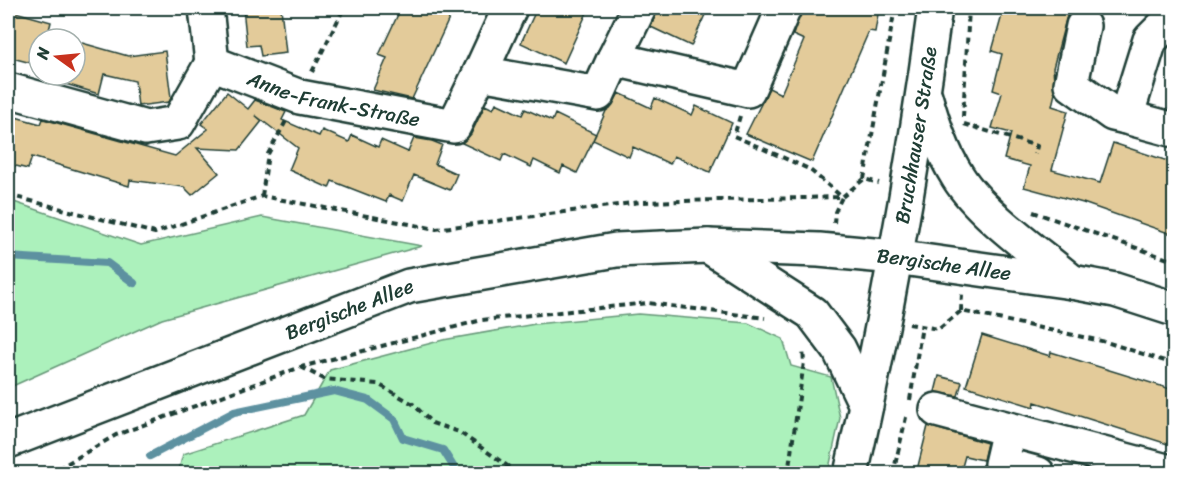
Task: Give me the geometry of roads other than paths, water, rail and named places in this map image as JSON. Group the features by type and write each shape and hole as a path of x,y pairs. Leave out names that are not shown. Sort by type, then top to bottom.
{"street":[{"path":"8,90 146,128 178,123 212,63 206,8"},
{"name":"Anne-Frank-Straße","path":"212,63 300,97 454,126 510,8"},
{"path":"480,73 598,94 639,8"},
{"path":"614,59 748,90 784,8"},
{"name":"Bruchhauser Straße","path":"851,474 885,321 924,91 935,8"},
{"path":"1126,117 1150,40 1174,16"},
{"path":"1083,26 1071,84 1113,114 1174,130"},
{"path":"924,91 944,152 959,178 984,207 1072,282"},
{"path":"708,246 778,289 822,324 839,349 866,405"},
{"name":"Bergische Allee","path":"8,441 409,286 616,250 708,246 819,250 895,257 1115,290 1174,309"},
{"path":"937,410 1009,430 1064,459 1174,473"},
{"path":"1009,430 1001,464 1038,474"}],"waterway":[{"path":"8,257 107,263 134,283"},
{"path":"150,456 234,412 334,391 368,400 394,419 403,438 443,450 458,474"}]}
